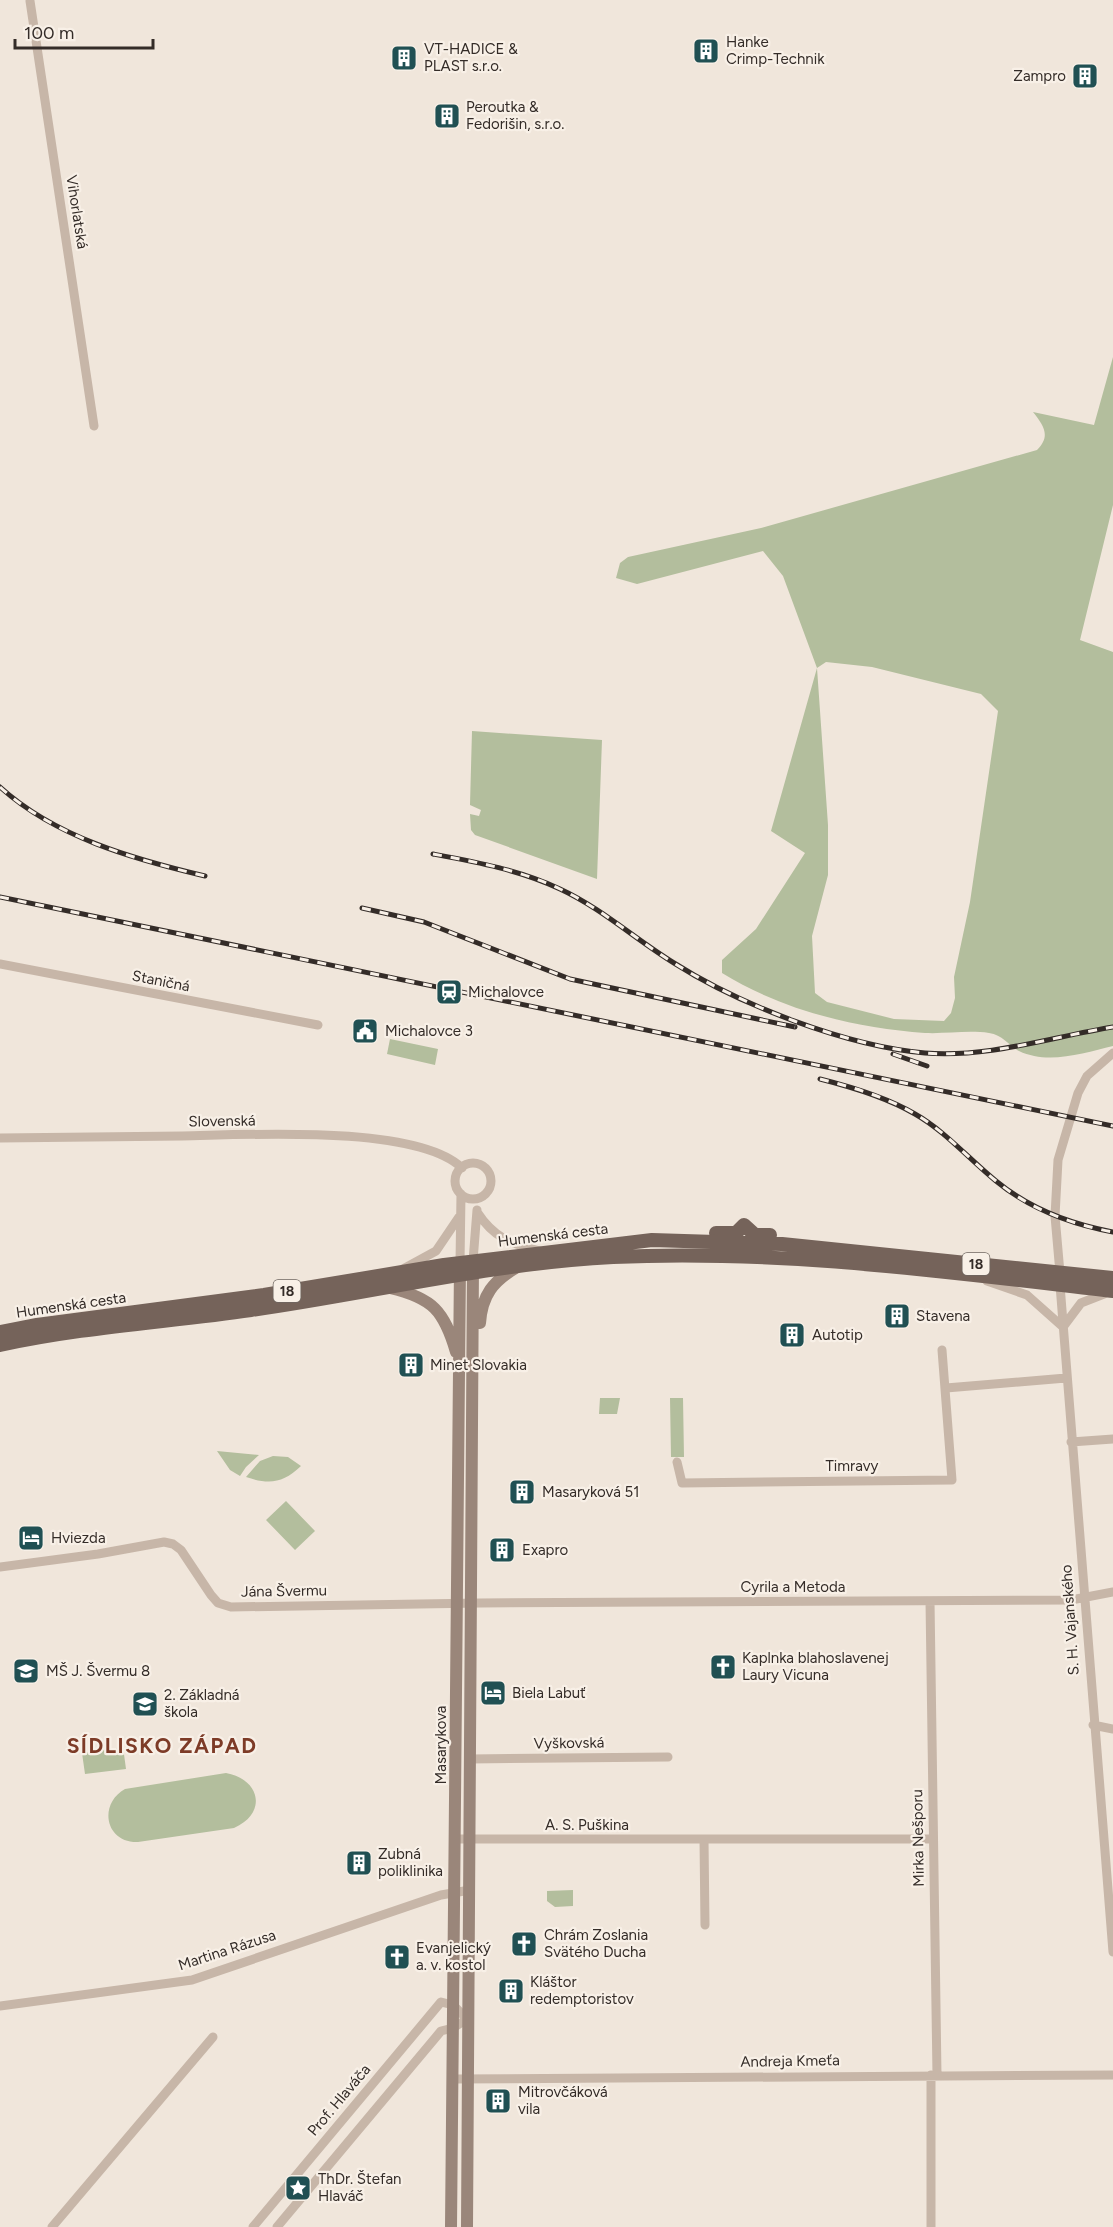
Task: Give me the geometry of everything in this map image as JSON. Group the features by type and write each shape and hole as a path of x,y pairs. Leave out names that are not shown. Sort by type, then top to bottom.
{"main road":[{"name":"Humenská cesta","path":"0,1345 51,1335 251,1310 390,1288 545,1252 652,1240 702,1242 713,1233 736,1233 744,1225 755,1234 773,1235 782,1244 1060,1279 1113,1292"},
{"name":"Humenská cesta","path":"0,1332 264,1295 394,1274 517,1267 612,1257 741,1256 962,1274 1060,1279 1113,1278"},
{"path":"474,1354 485,1297 500,1277 517,1267"},
{"name":"Masarykova","path":"466,1269 474,1354 467,2227"},
{"name":"Masarykova","path":"451,2227 453,2028 447,2003 453,1983 460,1365 466,1269"},
{"path":"390,1288 414,1294 436,1308 447,1323 460,1365"}],"street":[{"name":"Vihorlatská","path":"30,1 94,426"},
{"name":"Staničná","path":"0,963 318,1025"},
{"name":"S. H. Vajanského","path":"1113,1053 1098,1064 1082,1085 1058,1160 1055,1216 1093,1725 1113,1952"},
{"name":"Slovenská","path":"0,1138 331,1135 368,1138 442,1155 462,1167"},
{"path":"475,1164 489,1173 490,1187 480,1198 466,1269 459,1217 461,1194 455,1180 462,1167 475,1164"},
{"path":"461,1194 468,1198 480,1198"},
{"path":"477,1212 489,1229 501,1239 545,1252"},
{"path":"394,1274 436,1251 459,1217"},
{"path":"962,1274 1027,1295 1063,1327 1081,1303 1094,1296 1113,1292"},
{"name":"Timravy","path":"676,1462 682,1483 952,1480 942,1350"},
{"path":"946,1388 1066,1378"},
{"path":"1071,1442 1113,1439"},
{"name":"Jána Švermu","path":"0,1567 98,1554 164,1542 173,1544 180,1550 218,1603 231,1607 472,1603"},
{"name":"Cyrila a Metoda","path":"472,1603 1071,1600 1113,1592"},
{"name":"Mirka Nešporu","path":"930,1601 934,2075 931,2227"},
{"path":"456,1716 471,1716"},
{"path":"1093,1725 1113,1729"},
{"name":"Vyškovská","path":"471,1759 668,1757"},
{"name":"A. S. Puškina","path":"456,1839 933,1839"},
{"path":"704,1839 705,1925"},
{"name":"Martina Rázusa","path":"0,2006 192,1980 455,1891 470,1890"},
{"path":"277,2227 441,2031 453,2028 467,2019 447,2003"},
{"name":"Prof. Hlaváča","path":"253,2227 383,2071 447,2003"},
{"path":"54,2226 213,2037"},
{"path":"383,2071 396,2082"},
{"name":"Andreja Kmeťa","path":"453,2079 1113,2075"}],"green space":[{"path":"1113,357 1113,505 1080,640 1113,652 1113,1046 1066,1056 1042,1057 1019,1051 1002,1038 989,1033 925,1033 872,1027 794,1007 745,986 722,973 722,960 756,929 805,853 771,831 817,668 783,576 763,551 637,584 616,578 620,563 628,557 761,528 1037,450 1045,436 1033,412 1094,425","holes":["826,662 872,667 981,694 998,711 970,902 954,977 955,998 951,1013 944,1021 894,1019 827,1002 815,993 812,936 828,875 828,825 817,668"]},
{"path":"472,731 602,740 597,879 475,835 471,830 470,814 479,816 481,810 470,805"},
{"path":"390,1039 438,1049 435,1065 387,1054"},
{"path":"600,1398 620,1398 617,1414 599,1414"},
{"path":"670,1398 683,1398 684,1457 671,1457"},
{"path":"217,1451 259,1455 240,1476 230,1470"},
{"path":"273,1456 288,1457 301,1466 288,1476 276,1481 269,1482 246,1477 260,1461"},
{"path":"286,1501 315,1531 295,1550 266,1520"},
{"path":"123,1747 126,1769 85,1774 82,1753"},
{"path":"226,1773 246,1782 255,1797 252,1814 245,1822 234,1828 138,1842 127,1841 112,1830 109,1822 111,1804 116,1796 125,1789"},
{"path":"573,1890 573,1906 555,1907 547,1901 547,1891"}],"railway":[{"path":"0,787 45,820 70,833 123,854 205,876"},
{"path":"433,854 482,864 545,882 590,905 700,979 795,1021 862,1042 894,1049 949,1054 996,1050 1113,1027"},
{"path":"0,897 1113,1126"},
{"path":"362,908 424,922 570,979 795,1027"},
{"path":"893,1054 927,1066"},
{"path":"820,1079 869,1093 915,1114 947,1137 996,1181 1023,1200 1066,1220 1113,1232"}],"place":[{"name":"Hanke Crimp-Technik","path":"706,51"},
{"name":"VT-HADICE & PLAST s.r.o.","path":"404,58"},
{"name":"Zampro","path":"1085,76"},
{"name":"Peroutka & Fedorišin, s.r.o.","path":"447,116"},
{"name":"Michalovce","path":"449,992"},
{"name":"Michalovce 3","path":"365,1031"},
{"name":"Stavena","path":"897,1316"},
{"name":"Autotip","path":"792,1335"},
{"name":"Minet Slovakia","path":"411,1365"},
{"name":"Masaryková 51","path":"522,1492"},
{"name":"Hviezda","path":"31,1538"},
{"name":"Exapro","path":"502,1550"},
{"name":"Kaplnka blahoslavenej Laury Vicuna","path":"723,1667"},
{"name":"MŠ J. Švermu 8","path":"26,1671"},
{"name":"Biela Labuť","path":"493,1693"},
{"name":"2. Základná škola","path":"145,1704"},
{"name":"Zubná poliklinika","path":"359,1863"},
{"name":"Chrám Zoslania Svätého Ducha","path":"524,1944"},
{"name":"Evanjelický a. v. kostol","path":"397,1957"},
{"name":"Kláštor redemptoristov","path":"511,1991"},
{"name":"Mitrovčáková vila","path":"498,2101"},
{"name":"ThDr. Štefan Hlaváč","path":"298,2188"}],"district":[{"name":"SÍDLISKO ZÁPAD","path":"162,1745"}]}
